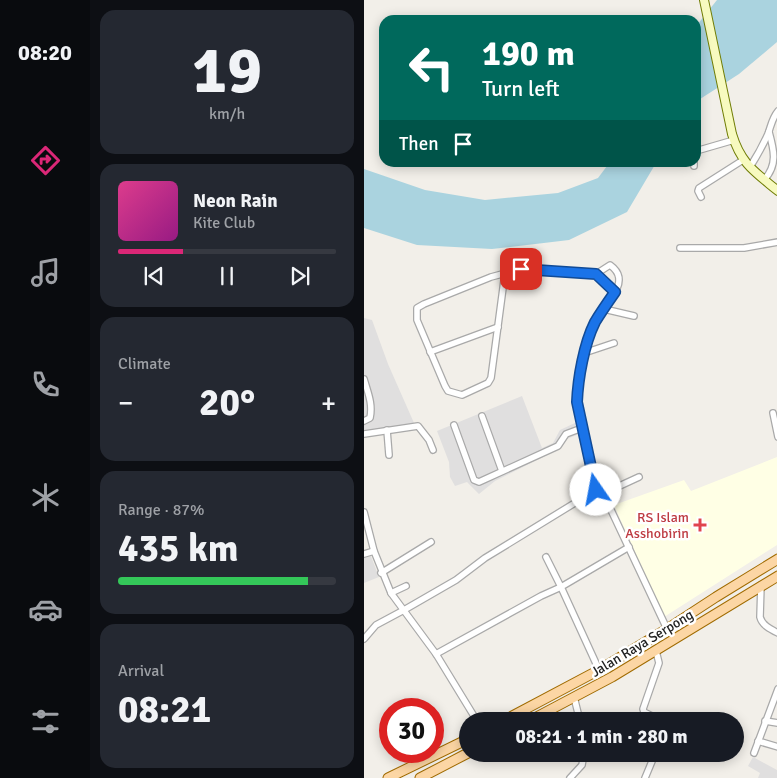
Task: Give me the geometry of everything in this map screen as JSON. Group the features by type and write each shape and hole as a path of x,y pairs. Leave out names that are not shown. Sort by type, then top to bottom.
{"main road":[{"path":"704,0 733,137 743,160 777,192"},
{"name":"Jalan Raya Serpong","path":"520,712 599,670 667,630 777,559"},
{"name":"Jalan Raya Serpong","path":"546,712 656,651 777,576"},
{"path":"743,580 748,593"},
{"path":"388,778 459,743"},
{"path":"420,778 459,758"}],"street":[{"path":"750,167 758,154 777,111"},
{"path":"764,180 773,170 774,164 772,144 768,132"},
{"path":"701,149 733,137"},
{"path":"701,197 698,191 700,188 743,160"},
{"path":"680,248 744,248 777,242"},
{"path":"596,274 610,265 614,268 620,283 595,323 584,353 577,390 577,402 582,428 598,492 611,510 667,630"},
{"path":"505,273 491,378 488,383 462,395 452,392 446,389 430,352 417,320 417,308 492,276 521,269 596,274 615,292"},
{"path":"604,309 634,316"},
{"path":"430,352 498,327"},
{"path":"584,353 614,343"},
{"path":"364,380 372,410 370,418 364,421"},
{"path":"773,413 777,437"},
{"path":"482,416 502,471"},
{"path":"454,425 474,480 479,482 485,481 502,471 558,446 566,434 582,428"},
{"path":"364,434 418,426 429,440 433,450"},
{"path":"387,430 389,455"},
{"path":"364,639 376,625 456,580 486,558 598,492 639,477"},
{"path":"364,512 374,551 391,593 436,654 471,712"},
{"path":"382,573 431,542"},
{"path":"436,654 541,596 561,587 629,547"},
{"path":"364,554 374,551"},
{"path":"546,557 599,670"},
{"path":"761,585 761,621 777,633"},
{"path":"391,593 406,586"},
{"path":"644,712 643,710 659,659 656,651"},
{"path":"754,753 777,689"},
{"path":"574,697 578,712"},
{"path":"765,721 777,723"},
{"path":"758,741 777,747"},
{"path":"570,778 583,762"},
{"path":"645,778 652,762"}],"shaded area":[{"path":"364,318 372,320 388,364 414,423 364,433"},
{"path":"522,396 542,448 553,443 560,430 577,422 579,434 567,439 561,448 495,481 479,494 467,482 455,486 450,477 449,462 437,431"},
{"name":"RS Islam Asshobirin","path":"777,457 777,545 664,617 614,505 684,480 691,491"},
{"path":"370,554 379,577 364,583 364,556"},
{"path":"753,757 777,770 777,778 758,778 760,773 748,766"}],"water":[{"path":"717,0 777,0 777,42 739,74 701,98 701,20"},
{"path":"606,167 654,167 627,212 569,240 492,249 417,245 364,228 364,169 425,190 485,200 558,193 598,178"}],"place":[{"name":"RS Islam Asshobirin","path":"700,525"}],"route":[{"path":"521,269 596,274 615,292 595,323 584,353 577,390 577,402 596,490"}]}
